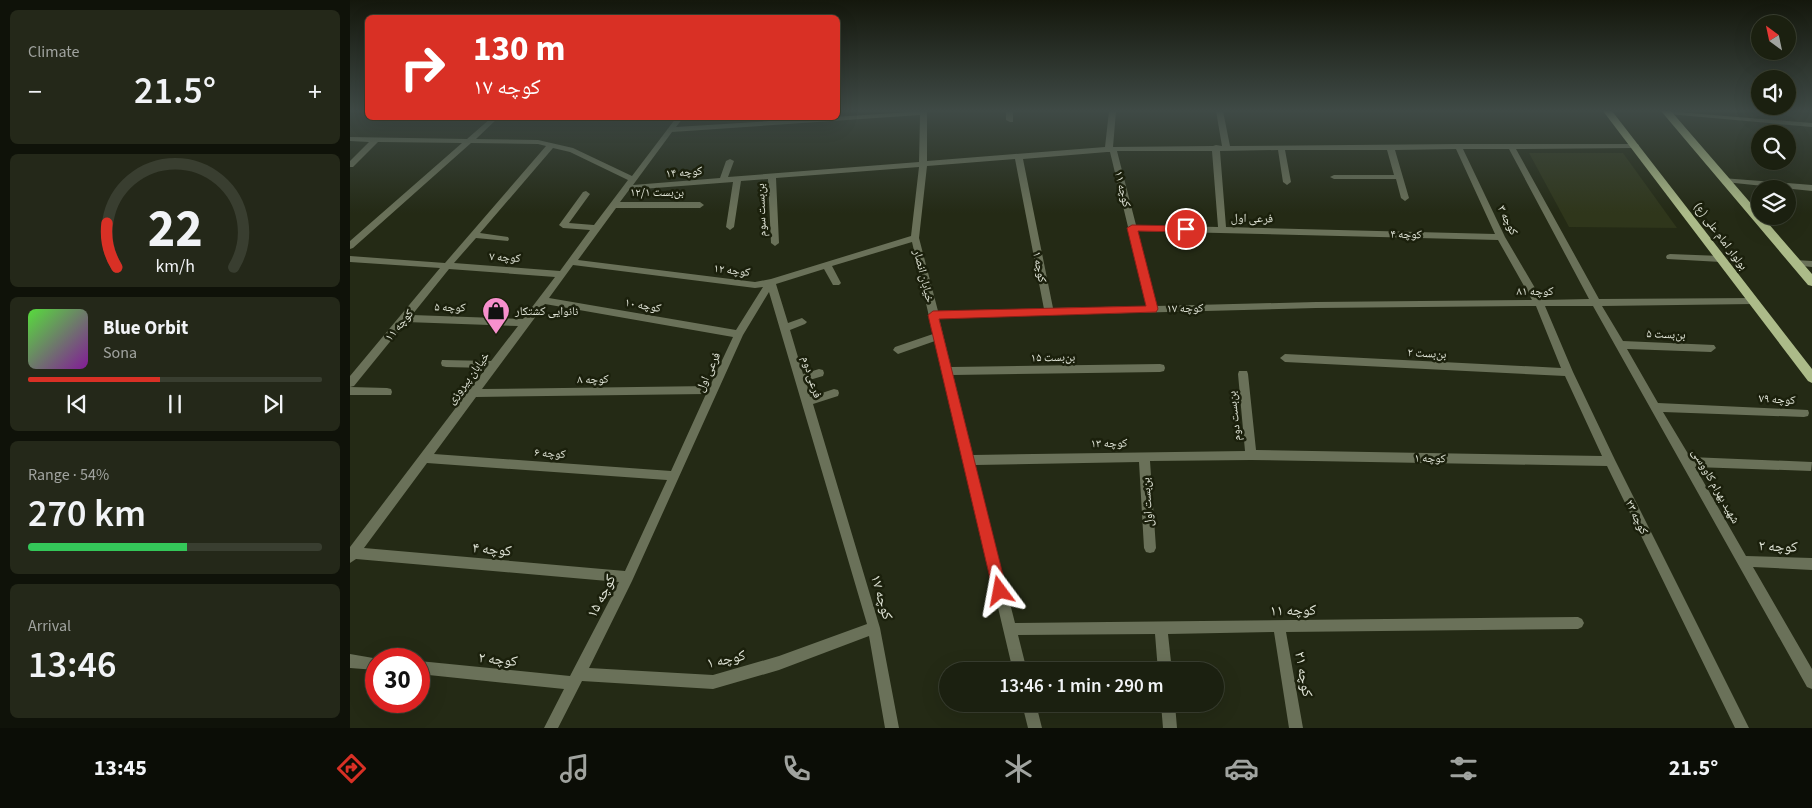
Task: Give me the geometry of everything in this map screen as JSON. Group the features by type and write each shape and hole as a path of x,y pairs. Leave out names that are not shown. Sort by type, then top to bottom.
{"main road":[{"path":"1695,145 1812,282"},
{"name":"بولوار امام علی (ع)","path":"1635,146 1812,378"}],"street":[{"path":"350,165 370,145"},
{"path":"350,246 465,145"},
{"path":"551,145 573,150 632,180"},
{"name":"کوچه ۱۱","path":"350,384 447,266 551,145"},
{"name":"خیابان پیروزی","path":"352,555 658,145"},
{"name":"خیابان انصار","path":"923,145 915,238 1018,662"},
{"path":"1111,145 1111,150"},
{"name":"کوچه ۳","path":"1458,146 1500,237 1539,303"},
{"path":"1511,146 1596,303"},
{"name":"کوچه ۱۴","path":"626,188 1111,150 1216,147 1635,146"},
{"path":"1216,147 1222,230"},
{"path":"1281,147 1286,182"},
{"path":"1390,147 1405,198"},
{"name":"کوچه ۱۱","path":"1111,150 1132,228"},
{"name":"کوچه ۱","path":"1019,157 1049,312"},
{"path":"723,180 730,161"},
{"name":"بن‌بست سوم","path":"772,177 775,243"},
{"path":"1334,177 1399,177"},
{"path":"730,227 737,180"},
{"path":"1725,180 1812,188"},
{"path":"586,194 563,225 596,228"},
{"name":"بن‌بست ۱۲/۱","path":"613,205 700,205"},
{"path":"1132,228 1152,309"},
{"name":"فرعی اول","path":"1132,228 1311,232"},
{"name":"کوچه ۴","path":"1311,232 1500,237"},
{"path":"474,235 505,239"},
{"name":"کوچه ۱۲","path":"570,262 756,285 915,238"},
{"path":"1670,257 1721,259"},
{"path":"350,258 447,266"},
{"path":"1795,263 1812,264"},
{"path":"827,265 836,283"},
{"name":"کوچه ۷","path":"447,266 562,274"},
{"name":"فرعی اول","path":"674,476 739,334 771,282"},
{"name":"فرعی دوم","path":"771,282 830,478"},
{"name":"کوچه ۱۰","path":"542,300 739,334"},
{"name":"کوچه ۸۱","path":"1316,305 1754,302"},
{"name":"کوچه ۲۳","path":"1539,303 1568,372 1610,461 1742,728"},
{"name":"شهید بهرام کاووسی","path":"1596,303 1744,562 1808,667 1812,682"},
{"name":"کوچه ۱۷","path":"933,315 1316,305"},
{"name":"کوچه ۵","path":"404,318 525,323"},
{"path":"785,328 802,322"},
{"path":"898,350 938,336"},
{"name":"بن‌بست ۵","path":"1620,345 1711,348"},
{"name":"بن‌بست ۲","path":"1285,358 1568,372"},
{"path":"446,363 494,365"},
{"name":"بن‌بست ۱۵","path":"947,372 1160,368"},
{"path":"800,379 819,372"},
{"name":"بن‌بست دوم","path":"1243,374 1251,455"},
{"name":"کوچه ۸","path":"473,393 713,390"},
{"path":"350,391 387,392"},
{"path":"807,402 834,392"},
{"name":"کوچه ۷۹","path":"1656,407 1804,413"},
{"name":"کوچه ۱","path":"1251,455 1610,461"},
{"name":"کوچه ۱۳","path":"968,460 1251,455"},
{"name":"بن‌بست اول","path":"1144,456 1150,548"},
{"name":"کوچه ۶","path":"424,458 674,476"},
{"path":"1687,462 1812,466"},
{"name":"کوچه ۱۵","path":"551,728 628,577 674,476"},
{"name":"کوچه ۱۷","path":"830,478 874,628 892,728"},
{"name":"کوچه ۴","path":"352,555 628,577"},
{"name":"کوچه ۲","path":"1744,562 1812,564"},
{"name":"کوچه ۱۱","path":"1009,629 1578,623"},
{"name":"کوچه ۲۱","path":"1279,626 1296,728"},
{"path":"1161,627 1164,662"},
{"name":"کوچه ۱","path":"576,679 712,682 779,663 874,628"},
{"path":"350,661 365,663"},
{"name":"کوچه ۲","path":"430,669 576,679"},
{"path":"1030,712 1035,728"},
{"path":"1169,712 1170,728"}],"shaded area":[{"path":"1529,153 1623,153 1677,228 1569,227"}],"place":[{"name":"نانوایی کشتکار","path":"496,335"}],"route":[{"path":"1000,591 933,315 1152,309 1132,228 1186,229"}]}
